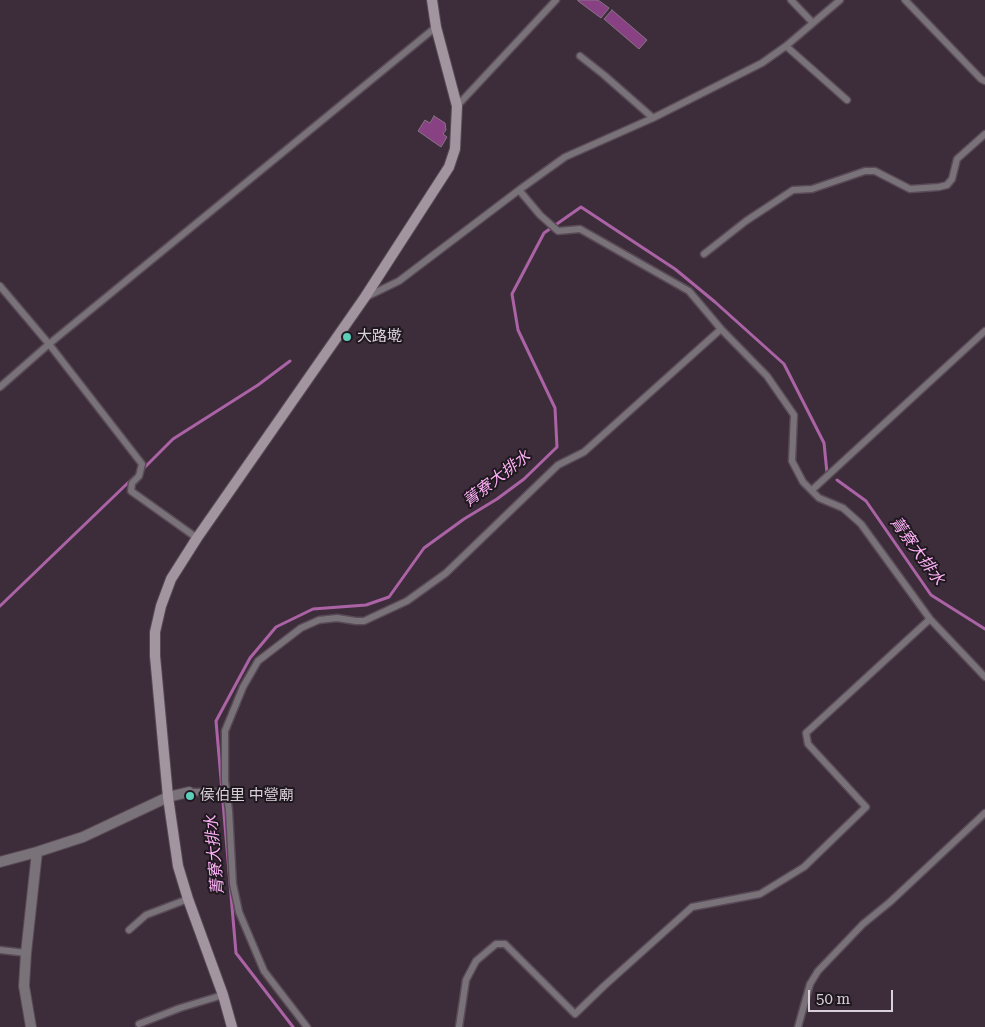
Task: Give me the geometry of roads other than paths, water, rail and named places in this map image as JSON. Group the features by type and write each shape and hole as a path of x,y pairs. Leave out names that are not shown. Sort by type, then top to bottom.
{"street":[{"path":"232,1027 223,995 178,866 168,797 155,656 155,632 161,606 171,579 197,538 365,297 448,167 455,150 457,106 436,27 432,0"},
{"path":"0,862 83,837 168,797 189,792"},
{"path":"31,1027 24,986 37,852"}],"lane":[{"path":"457,106 556,0"},
{"path":"791,0 813,23"},
{"path":"365,297 399,281 518,190 565,157 653,118 762,63 786,46 840,0"},
{"path":"905,0 980,79 985,81"},
{"path":"0,387 49,344 436,27"},
{"path":"786,46 847,100"},
{"path":"580,56 653,118"},
{"path":"704,254 746,221 793,190 812,189 865,171 875,171 910,189 947,185 952,179 957,159 985,134"},
{"path":"518,190 540,215 558,231 580,229 689,291 721,329 767,376 794,414 792,461 804,482 819,498 843,508 861,524 930,619 984,674"},
{"path":"0,286 49,344 142,464 139,476 132,483 131,491 197,538"},
{"path":"307,1027 264,971 239,912 233,884 229,811 225,792 224,731 243,687 258,661 301,628 319,620 337,618 364,621 407,600 446,573 558,465 584,452 721,329"},
{"path":"812,490 985,331"},
{"path":"459,1027 466,980 476,961 496,944 505,944 575,1014 692,908 760,894 804,867 866,807 808,744 806,733 930,619"},
{"path":"189,792 225,792"},
{"path":"798,1027 810,984 818,971 863,924 890,902 985,813"},
{"path":"129,930 146,914 188,899"},
{"path":"0,950 26,953"},
{"path":"138,1024 180,1008 223,995"}],"waterway":[{"name":"菁寮大排水","path":"293,1027 236,953 216,721 250,658 276,627 313,609 366,605 389,597 424,548 524,479 557,447 555,408 518,330 512,294 544,233 581,207 675,269 715,302 784,364 824,443 827,473"},
{"path":"143,469 173,439 258,385 290,361"},
{"path":"0,606 133,478"},
{"name":"菁寮大排水","path":"837,480 866,501 931,595 985,629"}],"place":[{"name":"大路墘","path":"347,337"},
{"name":"侯伯里 中營廟","path":"190,796"}]}
